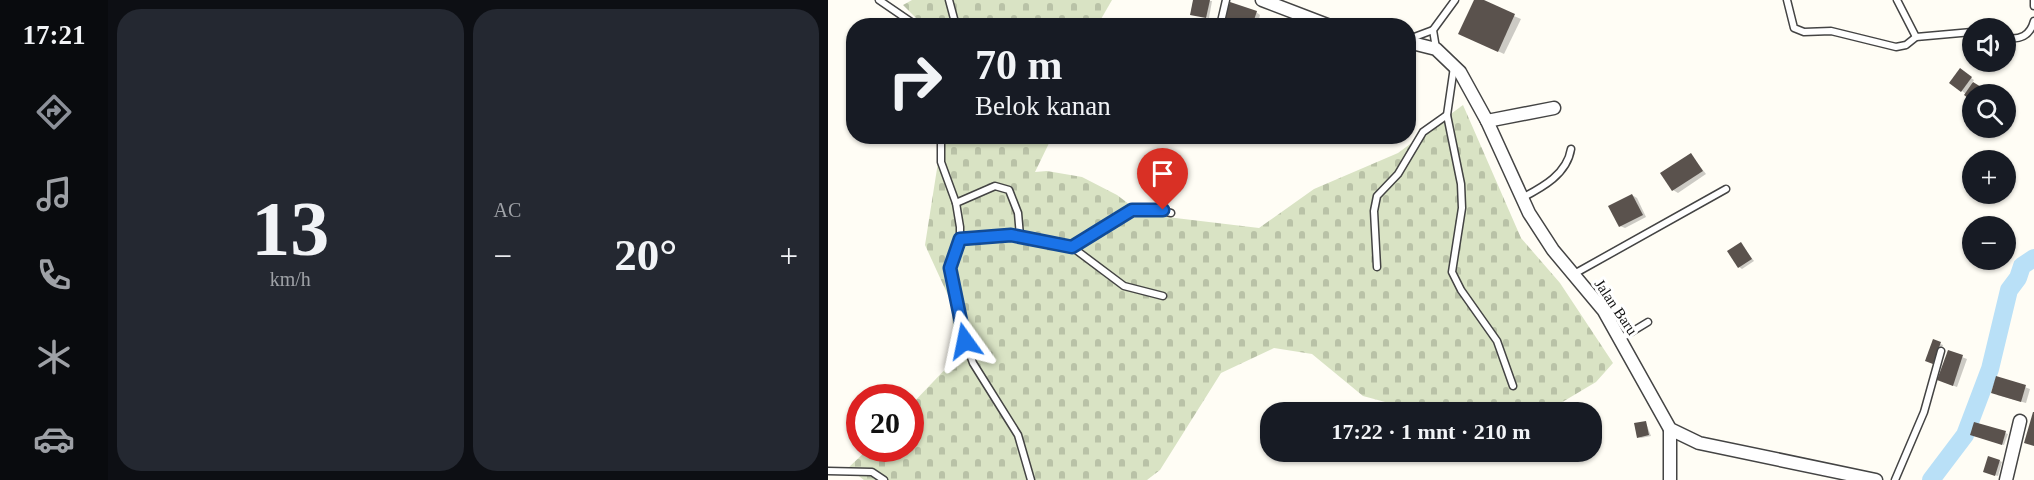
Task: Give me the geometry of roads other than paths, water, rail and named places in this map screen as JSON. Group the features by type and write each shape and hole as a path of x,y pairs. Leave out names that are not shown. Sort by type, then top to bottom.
{"street":[{"path":"1262,0 1309,18"},
{"name":"Jalan Baru","path":"1416,43 1436,49 1454,64 1487,121 1522,198 1543,236 1604,311 1670,429"},
{"path":"1487,121 1554,108"},
{"path":"2006,480 2019,422"},
{"path":"1671,480 1670,429 1699,443 1876,480"}],"lane":[{"path":"879,0 905,18"},
{"path":"950,0 954,18"},
{"path":"1222,18 1226,0"},
{"path":"1416,37 1433,30 1455,0"},
{"path":"1787,0 1794,28 1804,32 1831,31 1896,46 1910,43 1916,37 1962,33"},
{"path":"1897,0 1916,37"},
{"path":"2034,0 2034,6"},
{"path":"2016,39 2026,35 2034,21"},
{"path":"1433,30 1436,49"},
{"path":"1454,64 1447,115 1461,184 1462,208 1452,272 1461,290 1497,341 1513,386"},
{"path":"1416,144 1423,132 1447,115"},
{"path":"941,144 941,162 956,202 960,239 950,268 965,341 973,363 1018,435 1031,480"},
{"path":"1377,267 1374,211 1377,196 1398,174 1416,144"},
{"path":"1522,198 1542,188 1557,175 1569,160 1571,149"},
{"path":"956,202 994,186 1009,190 1018,213 1020,236"},
{"path":"1574,274 1726,189"},
{"path":"1072,247 1132,210 1148,208 1171,213"},
{"path":"960,239 1020,236 1072,247 1124,286 1163,296"},
{"path":"1620,339 1648,322"},
{"path":"1895,480 1924,412 1941,351"},
{"path":"829,472 872,472 884,480"}],"waterway":[{"path":"1931,480 1965,435 1990,369 2009,290 2018,278 2022,266 2034,258"}]}
